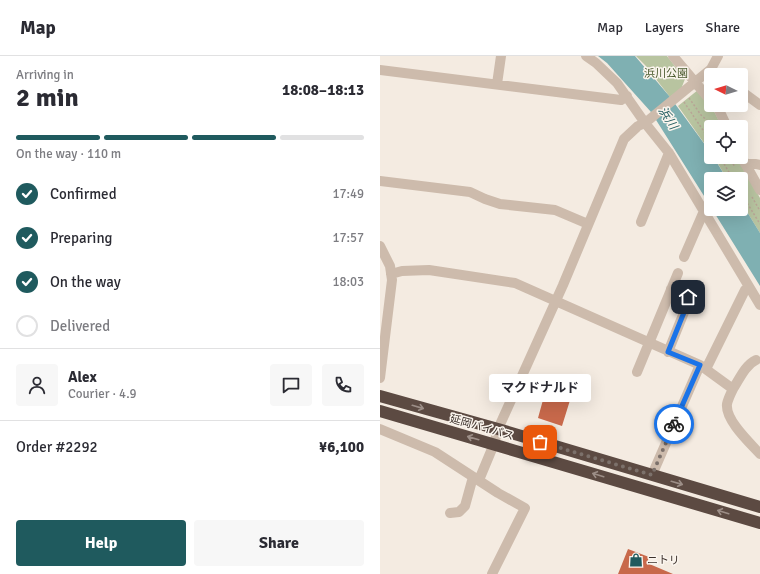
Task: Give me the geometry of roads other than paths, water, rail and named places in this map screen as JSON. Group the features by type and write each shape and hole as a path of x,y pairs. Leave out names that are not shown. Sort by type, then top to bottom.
{"highway":[{"name":"延岡バイパス","path":"380,396 498,429 760,507"},
{"name":"延岡バイパス","path":"380,410 760,523"}],"street":[{"path":"497,84 501,56"},
{"path":"586,56 596,63 617,83 627,96 645,123 669,153 704,211 684,257"},
{"path":"673,56 704,93"},
{"path":"716,68 718,56"},
{"path":"380,70 621,100 627,96"},
{"path":"450,513 459,512 465,506 476,479 494,444 498,429 554,301 563,285 624,139 638,126 645,123 704,78"},
{"path":"748,96 760,105"},
{"path":"641,222 669,153"},
{"path":"748,162 760,165"},
{"path":"745,164 760,190"},
{"path":"380,182 470,192 500,204 555,210 588,224"},
{"path":"707,216 760,305"},
{"path":"380,246 390,266 391,274 385,293 380,378"},
{"path":"391,274 402,271 430,270 515,282 554,301 703,367 733,389"},
{"path":"637,372 678,273"},
{"path":"652,475 703,367 745,290 749,288"},
{"path":"668,352 689,300 688,297 671,289"},
{"path":"756,360 753,361 744,372 733,389 727,405 729,414 734,423 760,454"},
{"path":"380,429 435,452 498,494 525,508 505,551 492,574"}],"water":[{"name":"浜川","path":"598,56 635,56 670,97 704,143 704,164 718,164 723,172 704,172 704,196 651,112 607,63"},
{"path":"748,213 760,233 760,286 716,216 748,216"}],"place":[{"name":"マクドナルド","path":"540,442"},
{"name":"ニトリ","path":"636,560"}],"park label":[{"name":"浜川公園","path":"666,73"}]}
